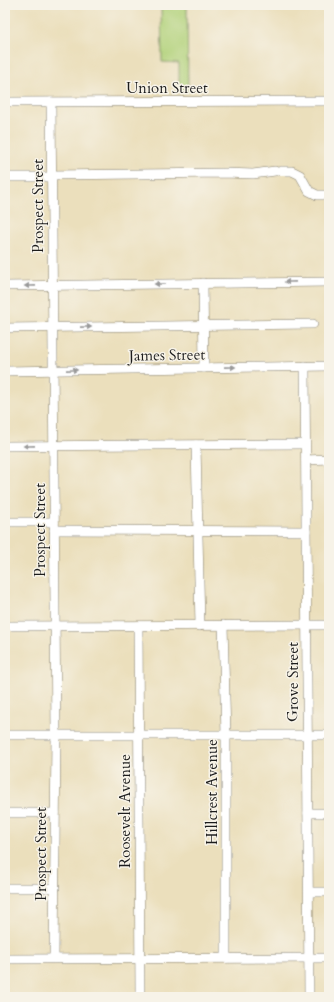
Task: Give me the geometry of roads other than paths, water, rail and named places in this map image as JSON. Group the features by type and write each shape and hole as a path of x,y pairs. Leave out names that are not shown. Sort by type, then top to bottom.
{"street":[{"name":"Union Street","path":"5,102 329,101"},
{"name":"Prospect Street","path":"51,102 56,735 54,958"},
{"path":"5,177 225,173 253,174 292,171 300,176 309,191 317,195 329,196"},
{"path":"5,286 329,282"},
{"path":"203,283 204,368"},
{"path":"5,328 313,324"},
{"name":"Grove Street","path":"305,366 309,997"},
{"name":"James Street","path":"5,371 329,366"},
{"path":"5,446 306,444"},
{"path":"196,445 200,626"},
{"path":"306,460 329,459"},
{"path":"5,522 54,526 306,531"},
{"path":"5,626 329,625"},
{"name":"Roosevelt Avenue","path":"138,626 140,997"},
{"name":"Hillcrest Avenue","path":"222,626 226,735 226,958"},
{"path":"5,735 329,735"},
{"path":"5,813 55,813"},
{"path":"308,813 329,813"},
{"path":"5,888 55,888"},
{"path":"308,892 329,892"},
{"path":"5,959 329,958"}]}
